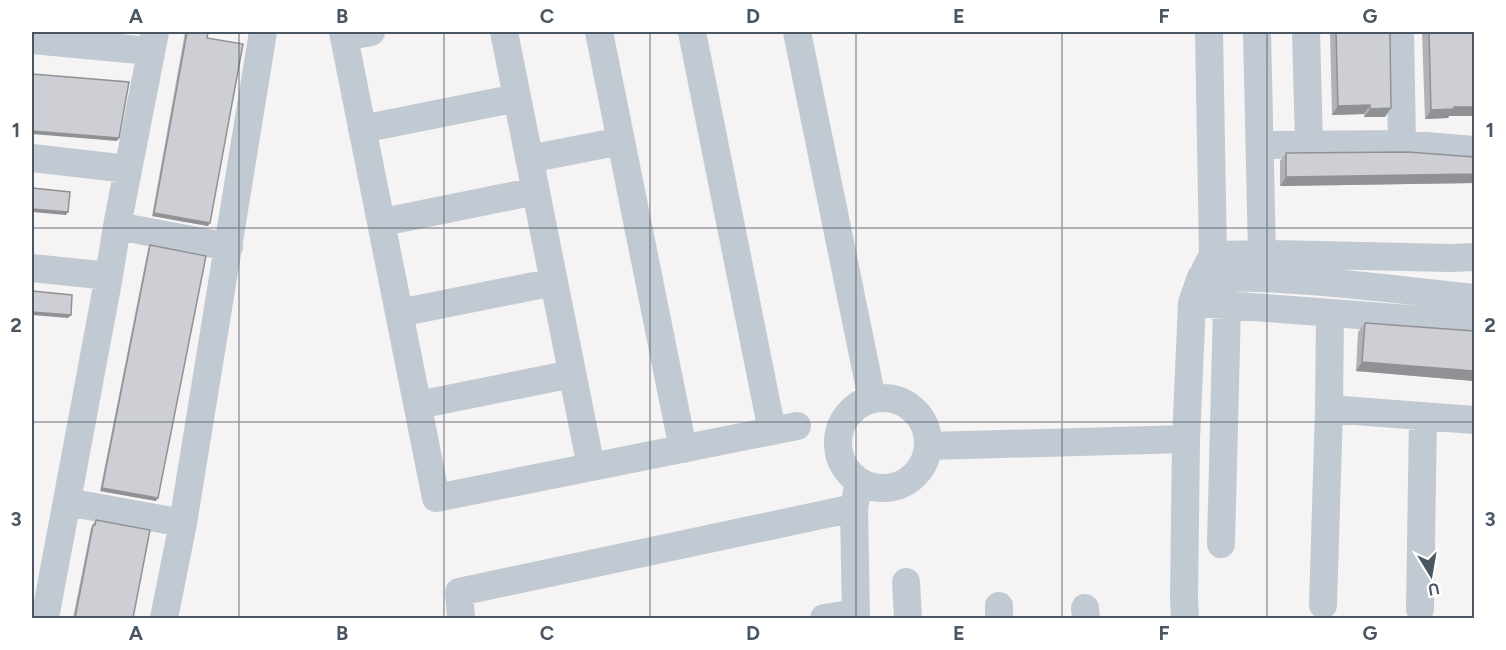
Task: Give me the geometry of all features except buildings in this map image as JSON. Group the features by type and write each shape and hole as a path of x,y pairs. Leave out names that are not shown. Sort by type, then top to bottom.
{"street":[{"path":"164,618 183,523 262,32"},
{"path":"504,32 591,468"},
{"path":"599,32 682,449"},
{"path":"352,33 362,129 436,498 784,429 692,32"},
{"path":"797,32 872,399"},
{"path":"1185,618 1186,440 1202,278 1209,32"},
{"path":"1257,32 1262,255"},
{"path":"1306,32 1309,144"},
{"path":"1400,32 1402,144"},
{"path":"32,40 153,41 45,618"},
{"path":"362,129 517,98"},
{"path":"529,159 621,141"},
{"path":"1260,145 1402,144 1474,150"},
{"path":"32,158 128,169"},
{"path":"398,219 536,191"},
{"path":"117,226 229,247"},
{"path":"1202,278 1262,255 1274,254 1474,257"},
{"path":"32,268 109,276"},
{"path":"1202,278 1242,276 1293,279 1474,298"},
{"path":"1202,278 1227,304 1474,324"},
{"path":"399,313 554,282"},
{"path":"1221,544 1227,304"},
{"path":"1323,605 1330,313"},
{"path":"418,405 572,374"},
{"path":"461,618 459,592 857,494 871,486 885,488 898,485 919,470 929,447 928,434 917,413 908,405 896,400 872,399 860,404 843,423 839,436 839,449 842,462 850,472 857,494 856,616 824,618"},
{"path":"1329,409 1474,420"},
{"path":"1420,609 1423,416"},
{"path":"929,447 1186,440"},
{"path":"67,502 183,523"},
{"path":"906,582 908,618"}]}
